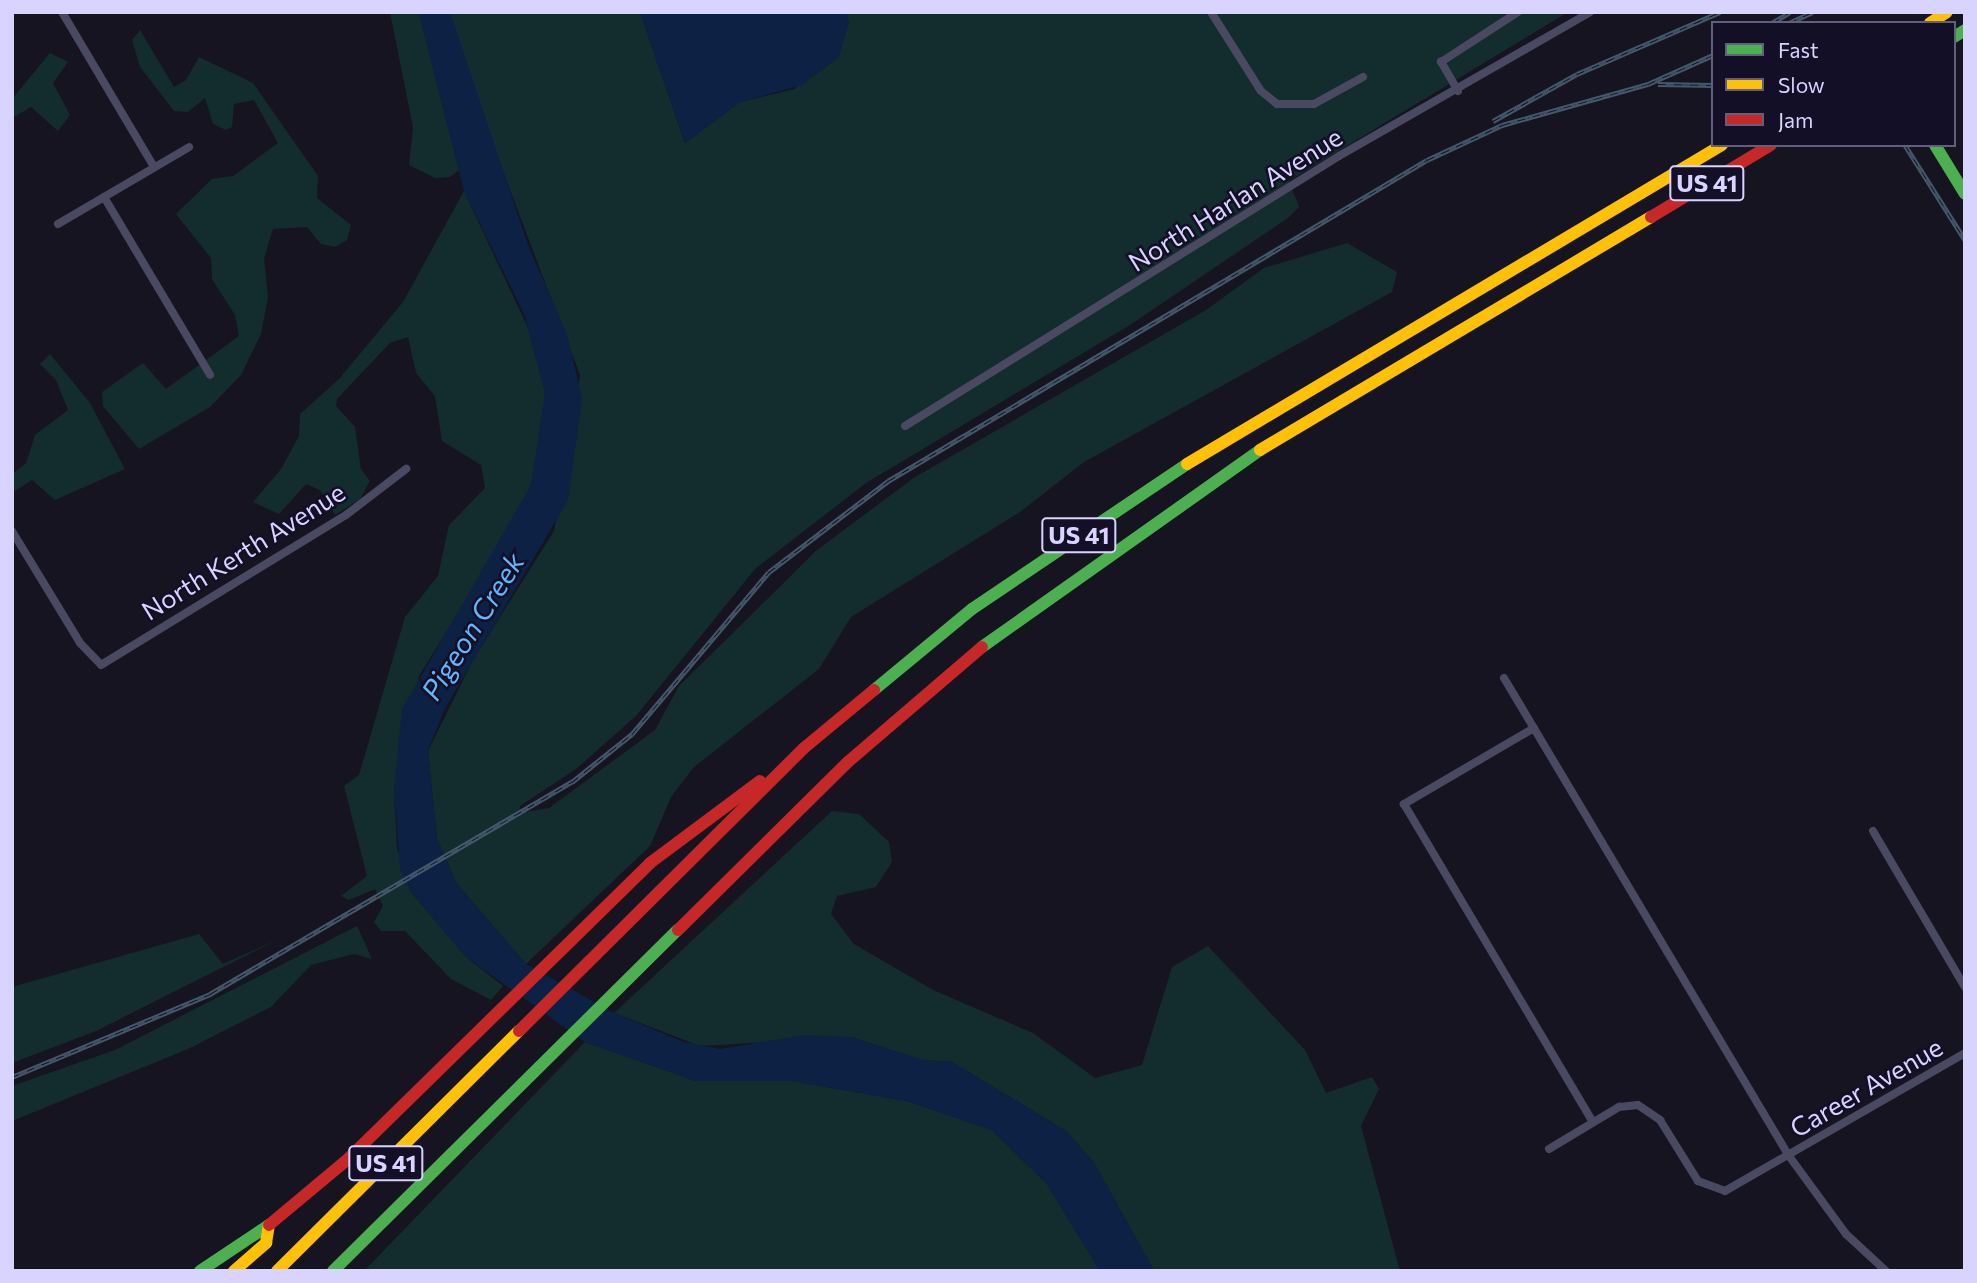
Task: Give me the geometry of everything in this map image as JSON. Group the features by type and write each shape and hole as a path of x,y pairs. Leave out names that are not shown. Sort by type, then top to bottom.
{"main road":[{"name":"US 41","path":"277,1271 804,748 972,609 1106,516 1719,147"},
{"name":"US 41","path":"334,1271 858,753 1095,560 1267,446 1768,147"},
{"path":"1936,147 1965,194"},
{"path":"200,1271 269,1225 349,1158 650,863 804,748"},
{"path":"234,1271 266,1242 269,1225"}],"street":[{"path":"62,12 154,167"},
{"path":"1211,12 1261,92 1277,104 1314,104 1363,77"},
{"path":"1458,91 1441,62 1518,12"},
{"name":"North Harlan Avenue","path":"905,426 1339,156 1458,91 1590,12"},
{"path":"58,224 189,147"},
{"path":"104,197 210,375"},
{"name":"North Kerth Avenue","path":"12,531 80,643 101,665 346,515 406,469"},
{"path":"1504,678 1789,1156 1846,1234 1886,1271"},
{"path":"1534,728 1405,804 1593,1122 1549,1149"},
{"path":"1873,831 1965,987"},
{"name":"Career Avenue","path":"1593,1122 1624,1105 1648,1109 1694,1177 1720,1191 1789,1156 1965,1053"}],"green space":[{"path":"390,12 419,12 459,170 450,177 435,178 409,165 413,127"},
{"path":"450,12 640,12 685,143 740,102 795,89 849,22 846,12 1568,12 1289,181 1299,207 1288,218 1130,325 866,483 755,569 636,716 576,769 520,806 519,813 549,808 655,730 679,686 817,550 915,477 1206,310 1264,268 1347,243 1397,272 1392,292 1084,462 1020,512 851,617 819,669 694,767 671,797 650,846 526,964 457,884 437,839 428,751 473,660 554,531 580,375 467,76"},
{"path":"140,30 174,87 186,80 199,57 253,83 318,176 317,198 351,225 347,240 335,247 321,244 307,227 273,229 264,258 268,297 261,334 241,375 210,407 139,449 103,406 102,392 143,363 166,389 239,336 235,315 212,279 211,258 176,214 212,179 233,176 278,143 254,100 234,104 232,127 226,130 213,124 205,98 188,112 174,111 140,67 132,40"},
{"path":"50,53 68,62 53,83 70,115 58,131 31,107 12,118 12,99"},
{"path":"464,191 535,343 545,394 543,436 531,485 509,531 419,676 394,790 397,848 411,892 466,957 503,986 491,1000 451,979 405,931 381,931 374,922 383,906 375,889 349,900 341,896 367,876 344,786 359,775 405,617 438,576 449,525 485,488 481,465 442,441 435,396 416,373 408,337 390,343 337,399 336,406 355,427 361,469 370,481 360,499 335,515 320,490 306,484 279,514 253,502 281,469 299,436 300,414 339,379 403,302"},
{"path":"50,354 90,403 125,469 55,500 32,480 12,493 12,474 26,463 35,435 68,410 56,380 40,364"},
{"path":"832,811 859,814 889,842 892,862 876,887 837,896 831,914 854,944 933,990 1033,1033 1095,1078 1142,1065 1172,967 1208,946 1305,1050 1326,1093 1372,1077 1379,1089 1361,1126 1400,1271 1154,1271 1094,1163 1066,1131 952,1062 922,1060 851,1037 700,1046 614,1013"},
{"path":"357,926 372,959 354,954 311,965 271,1007 188,1049 12,1121 12,1086 115,1050"},
{"path":"199,934 223,964 279,939 96,1031 12,1063 12,987"},
{"path":"585,1042 696,1081 792,1081 907,1101 992,1130 1047,1184 1100,1271 364,1271"}],"water":[{"name":"Pigeon Creek","path":"419,12 450,12 528,245 567,334 582,399 568,500 444,710 428,751 437,839 457,884 526,964 614,1013 684,1042 720,1049 805,1035 851,1037 922,1060 952,1062 1066,1131 1094,1163 1154,1271 1100,1271 1047,1184 992,1130 907,1101 792,1081 696,1081 585,1042 466,957 411,892 400,869 394,790 402,709 531,485 545,394 524,314 464,191"},
{"path":"640,12 846,12 849,22 839,57 802,85 740,102 685,143"}],"railway":[{"path":"1493,121 1577,74 1720,12"},
{"path":"1775,21 1790,12"},
{"path":"1793,21 1813,12"},
{"path":"12,1077 210,994 572,782 632,734 769,572 888,481 1427,160 1502,125 1648,84 1711,56"},
{"path":"1658,84 1711,85"},
{"path":"1906,147 1965,240"}],"traffic: fast":[{"path":"1956,36 1965,30"},
{"path":"1936,147 1965,194"},
{"path":"982,647 1260,450"},
{"path":"874,690 972,609 1187,464"},
{"path":"333,1271 678,930"},
{"path":"200,1271 269,1225"}],"traffic: slow":[{"path":"1933,21 1947,12"},
{"path":"1187,464 1719,147"},
{"path":"1260,450 1651,217"},
{"path":"277,1271 519,1031"},
{"path":"234,1271 266,1243 269,1225"}],"traffic: jam":[{"path":"1651,217 1768,147"},
{"path":"678,930 849,761 982,647"},
{"path":"519,1031 804,748 874,690"},
{"path":"269,1225 349,1158 650,863 760,781"}]}
